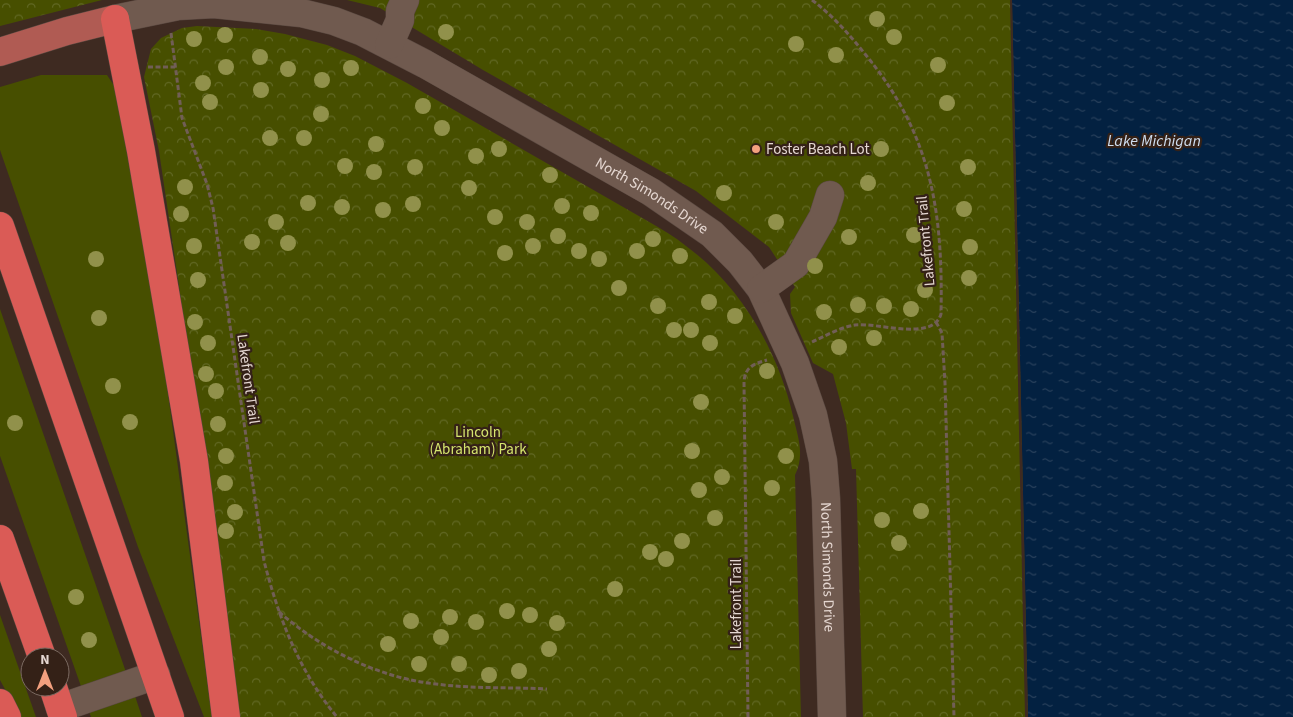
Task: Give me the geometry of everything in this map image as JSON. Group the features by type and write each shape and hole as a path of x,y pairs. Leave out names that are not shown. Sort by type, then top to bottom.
{"highway":[{"path":"115,19 141,151 194,461 226,717"},
{"path":"0,226 170,717"},
{"path":"0,539 38,647"},
{"path":"0,703 7,717"}],"main road":[{"path":"0,52 67,31 115,19"}],"lane":[{"name":"North Simonds Drive","path":"115,19 188,5 241,5 301,13 334,21 363,32 389,45 681,211 725,246 761,290 795,363 813,415 821,453 827,519 832,717"},
{"path":"389,45 407,7"},
{"path":"761,290 785,270"},
{"path":"59,704 156,676"}],"path":[{"name":"Lakefront Trail","path":"812,0 832,17 882,74 896,93 918,142 933,186 940,229 941,314 936,322"},
{"name":"Lakefront Trail","path":"171,33 182,118 207,184 213,208 264,562 279,612 303,670 337,717"},
{"path":"145,67 175,67"},
{"path":"805,345 857,324 915,329 928,327 936,322 942,333 954,717"},
{"name":"Lakefront Trail","path":"748,717 748,534 744,382 745,374 750,366 772,358"},
{"path":"279,612 305,633 332,650 363,664 408,680 465,687 547,689"}],"green space":[{"path":"0,0 102,0 0,26"},
{"path":"347,0 1012,0 1028,717 863,717 856,469 852,469 846,423 833,374 813,363 791,313 790,294 795,287 769,247 696,191 483,70 380,8"},
{"name":"Lincoln (Abraham) Park","path":"197,26 256,29 285,34 327,45 355,56 407,83 664,231 706,262 724,280 740,300 767,344 786,392 798,439 800,460 795,475 801,717 237,717 179,286 159,151 144,77 151,49 161,38 182,28"},
{"path":"41,75 107,75 115,87 160,335 212,717 204,717 138,547 0,150 0,87"},
{"path":"0,309 127,675 83,692 70,655 70,647 67,647 0,456"},
{"path":"0,615 20,672 20,697 29,697 36,717 20,717 0,680"},
{"path":"134,693 142,717 91,717 88,709"}],"water":[{"name":"Lake Michigan","path":"1012,0 1293,0 1293,717 1028,717"}],"pier":[{"path":"1010,0 1012,0 1028,717 1025,717"}],"place":[{"name":"Foster Beach Lot","path":"756,149"}]}
